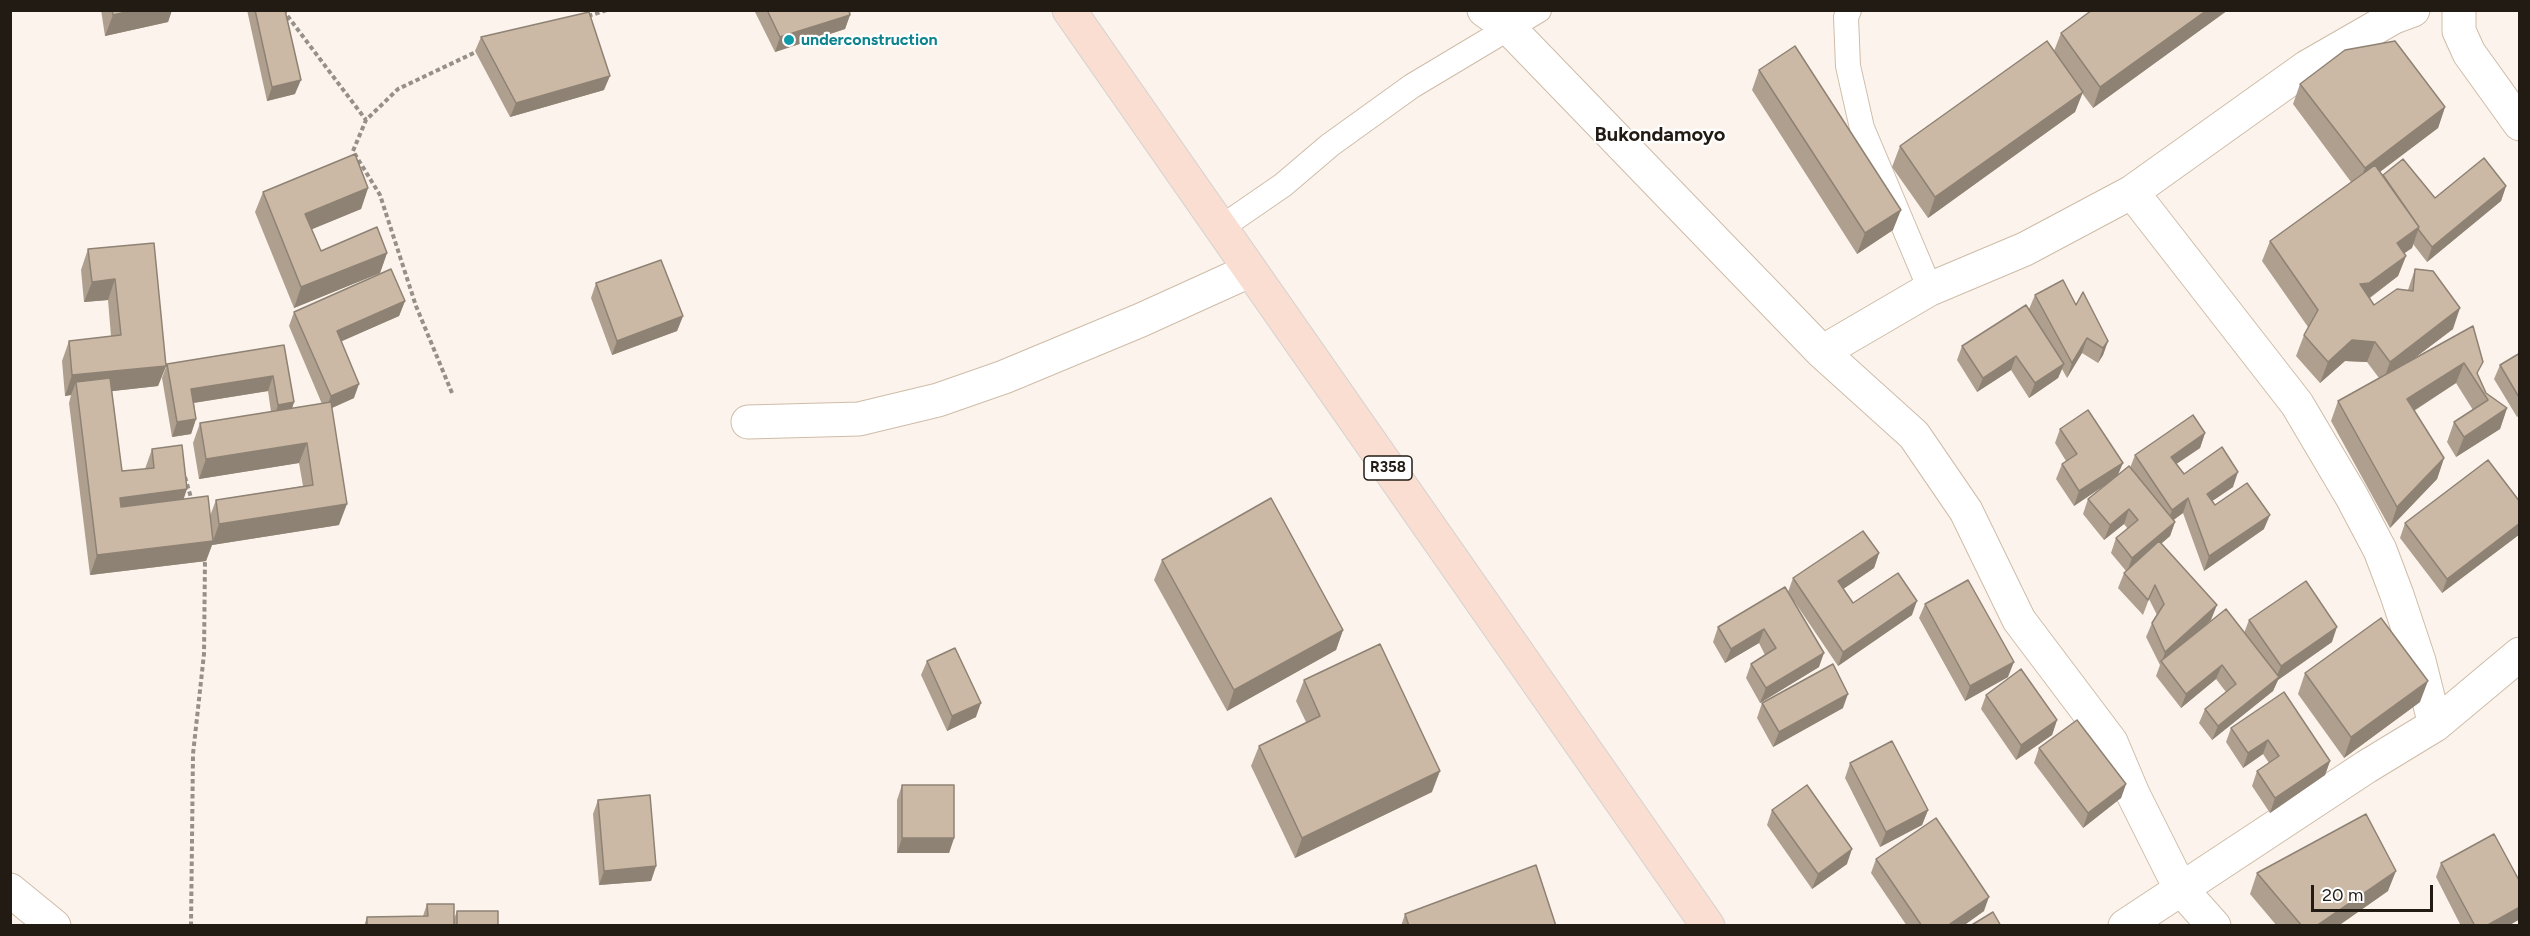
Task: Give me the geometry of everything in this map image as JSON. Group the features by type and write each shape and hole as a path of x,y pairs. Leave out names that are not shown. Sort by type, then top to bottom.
{"main road":[{"name":"R358","path":"1069,10 1708,926"}],"street":[{"path":"1822,352 1930,289 2025,249 2132,192 2307,67 2394,17 2413,10"},
{"path":"2459,10 2459,31 2469,53 2520,124"},
{"path":"1496,19 1822,352 1914,435 1966,511 2019,620 2111,742 2133,794 2180,888 2214,926"},
{"path":"2132,192 2296,404 2352,497 2380,550 2397,595 2419,661 2435,725"},
{"path":"748,422 859,419 938,400 1004,376 1141,320 1250,271"},
{"path":"2125,926 2366,767 2435,725 2520,654"},
{"path":"10,890 54,926"}],"lane":[{"path":"1222,227 1283,185 1330,145 1412,86 1496,19 1539,10"},
{"path":"1849,10 1846,17 1848,66 1862,128 1930,289"}],"path":[{"path":"283,10 366,120"},
{"path":"585,17 607,10"},
{"path":"452,393 416,306 380,195 353,151 366,120 398,89 486,48"},
{"path":"182,466 194,510"},
{"path":"191,926 193,754 204,654 205,553"}],"building":[{"path":"112,10 134,10 113,15"},
{"path":"255,10 285,10 301,80 272,87"},
{"path":"767,10 849,10 850,15 780,37"},
{"path":"2092,10 2207,10 2100,87 2061,33"},
{"path":"589,12 610,76 516,103 481,37"},
{"path":"2047,41 2083,92 1935,197 1900,146"},
{"path":"2395,41 2445,107 2365,168 2300,84 2345,50"},
{"path":"1795,46 1901,210 1865,233 1759,70"},
{"path":"355,154 368,188 305,214 321,251 377,227 387,253 301,287 263,192"},
{"path":"2484,158 2506,186 2432,247 2383,175 2403,159 2435,198"},
{"path":"2375,165 2419,227 2397,243 2406,256 2369,283 2360,284 2374,305 2397,289 2413,291 2415,269 2433,271 2460,308 2390,362 2375,342 2352,340 2328,362 2304,335 2318,310 2270,241"},
{"path":"154,243 166,366 72,375 69,341 121,335 115,279 92,282 88,249"},
{"path":"661,260 683,316 617,341 596,283"},
{"path":"391,269 405,301 337,331 359,384 331,396 294,312"},
{"path":"2063,280 2076,305 2083,292 2108,341 2103,348 2087,338 2072,363 2035,295"},
{"path":"2026,305 2064,364 2035,383 2016,356 1983,378 1962,346"},
{"path":"2473,326 2483,362 2477,373 2486,393 2507,408 2464,437 2454,422 2488,400 2464,363 2407,399 2444,458 2397,507 2338,401"},
{"path":"284,345 294,402 278,405 273,376 191,389 196,419 177,422 167,364"},
{"path":"2520,353 2520,399 2500,365"},
{"path":"110,378 122,471 154,468 152,449 182,445 187,489 120,498 121,507 208,496 213,541 97,555 76,382"},
{"path":"331,402 347,504 219,524 216,500 313,485 307,443 206,459 200,423"},
{"path":"2088,410 2123,463 2079,491 2062,464 2077,454 2060,429"},
{"path":"2193,415 2205,433 2171,457 2184,474 2222,447 2238,472 2207,494 2215,505 2247,483 2270,515 2209,556 2188,498 2172,510 2135,455"},
{"path":"2488,460 2520,502 2520,523 2447,579 2405,523"},
{"path":"2129,466 2175,522 2132,558 2116,538 2138,520 2129,509 2110,525 2088,499"},
{"path":"1271,498 1343,630 1234,690 1162,560"},
{"path":"1863,531 1879,553 1838,581 1853,603 1898,573 1917,601 1843,652 1793,578"},
{"path":"2159,541 2217,605 2165,652 2152,623 2164,604 2155,585 2148,600 2124,573"},
{"path":"1968,580 2014,662 1970,686 1925,604"},
{"path":"2306,581 2337,627 2281,666 2249,620"},
{"path":"1785,587 1824,653 1766,688 1751,664 1776,648 1764,629 1731,649 1718,627"},
{"path":"2226,609 2279,677 2218,726 2205,709 2236,684 2222,665 2186,694 2161,661"},
{"path":"2381,618 2428,681 2351,737 2305,673"},
{"path":"1380,644 1440,771 1302,838 1259,746 1320,716 1304,680"},
{"path":"955,648 981,703 952,716 927,661"},
{"path":"1833,664 1848,694 1779,732 1762,703"},
{"path":"2021,669 2057,720 2021,745 1986,695"},
{"path":"2284,692 2330,761 2275,798 2257,771 2279,756 2268,740 2248,753 2231,728"},
{"path":"2077,720 2126,784 2088,813 2039,748"},
{"path":"1892,741 1928,810 1886,832 1850,763"},
{"path":"902,785 954,785 954,838 902,838"},
{"path":"1807,785 1852,849 1818,874 1772,810"},
{"path":"650,795 656,866 604,871 598,800"},
{"path":"2366,814 2396,871 2316,926 2302,926 2257,873"},
{"path":"1936,818 1989,897 1947,926 1922,926 1876,859"},
{"path":"2494,834 2520,882 2520,907 2486,926 2475,926 2441,863"},
{"path":"1536,865 1556,926 1409,926 1405,914"},
{"path":"427,904 454,904 454,926 367,926 367,917 428,916"},
{"path":"457,911 498,911 498,926 457,926"},
{"path":"1993,912 2001,926 1970,926"}],"place":[{"name":"underconstruction","path":"789,40"}],"district":[{"name":"Bukondamoyo","path":"1660,135"}]}
